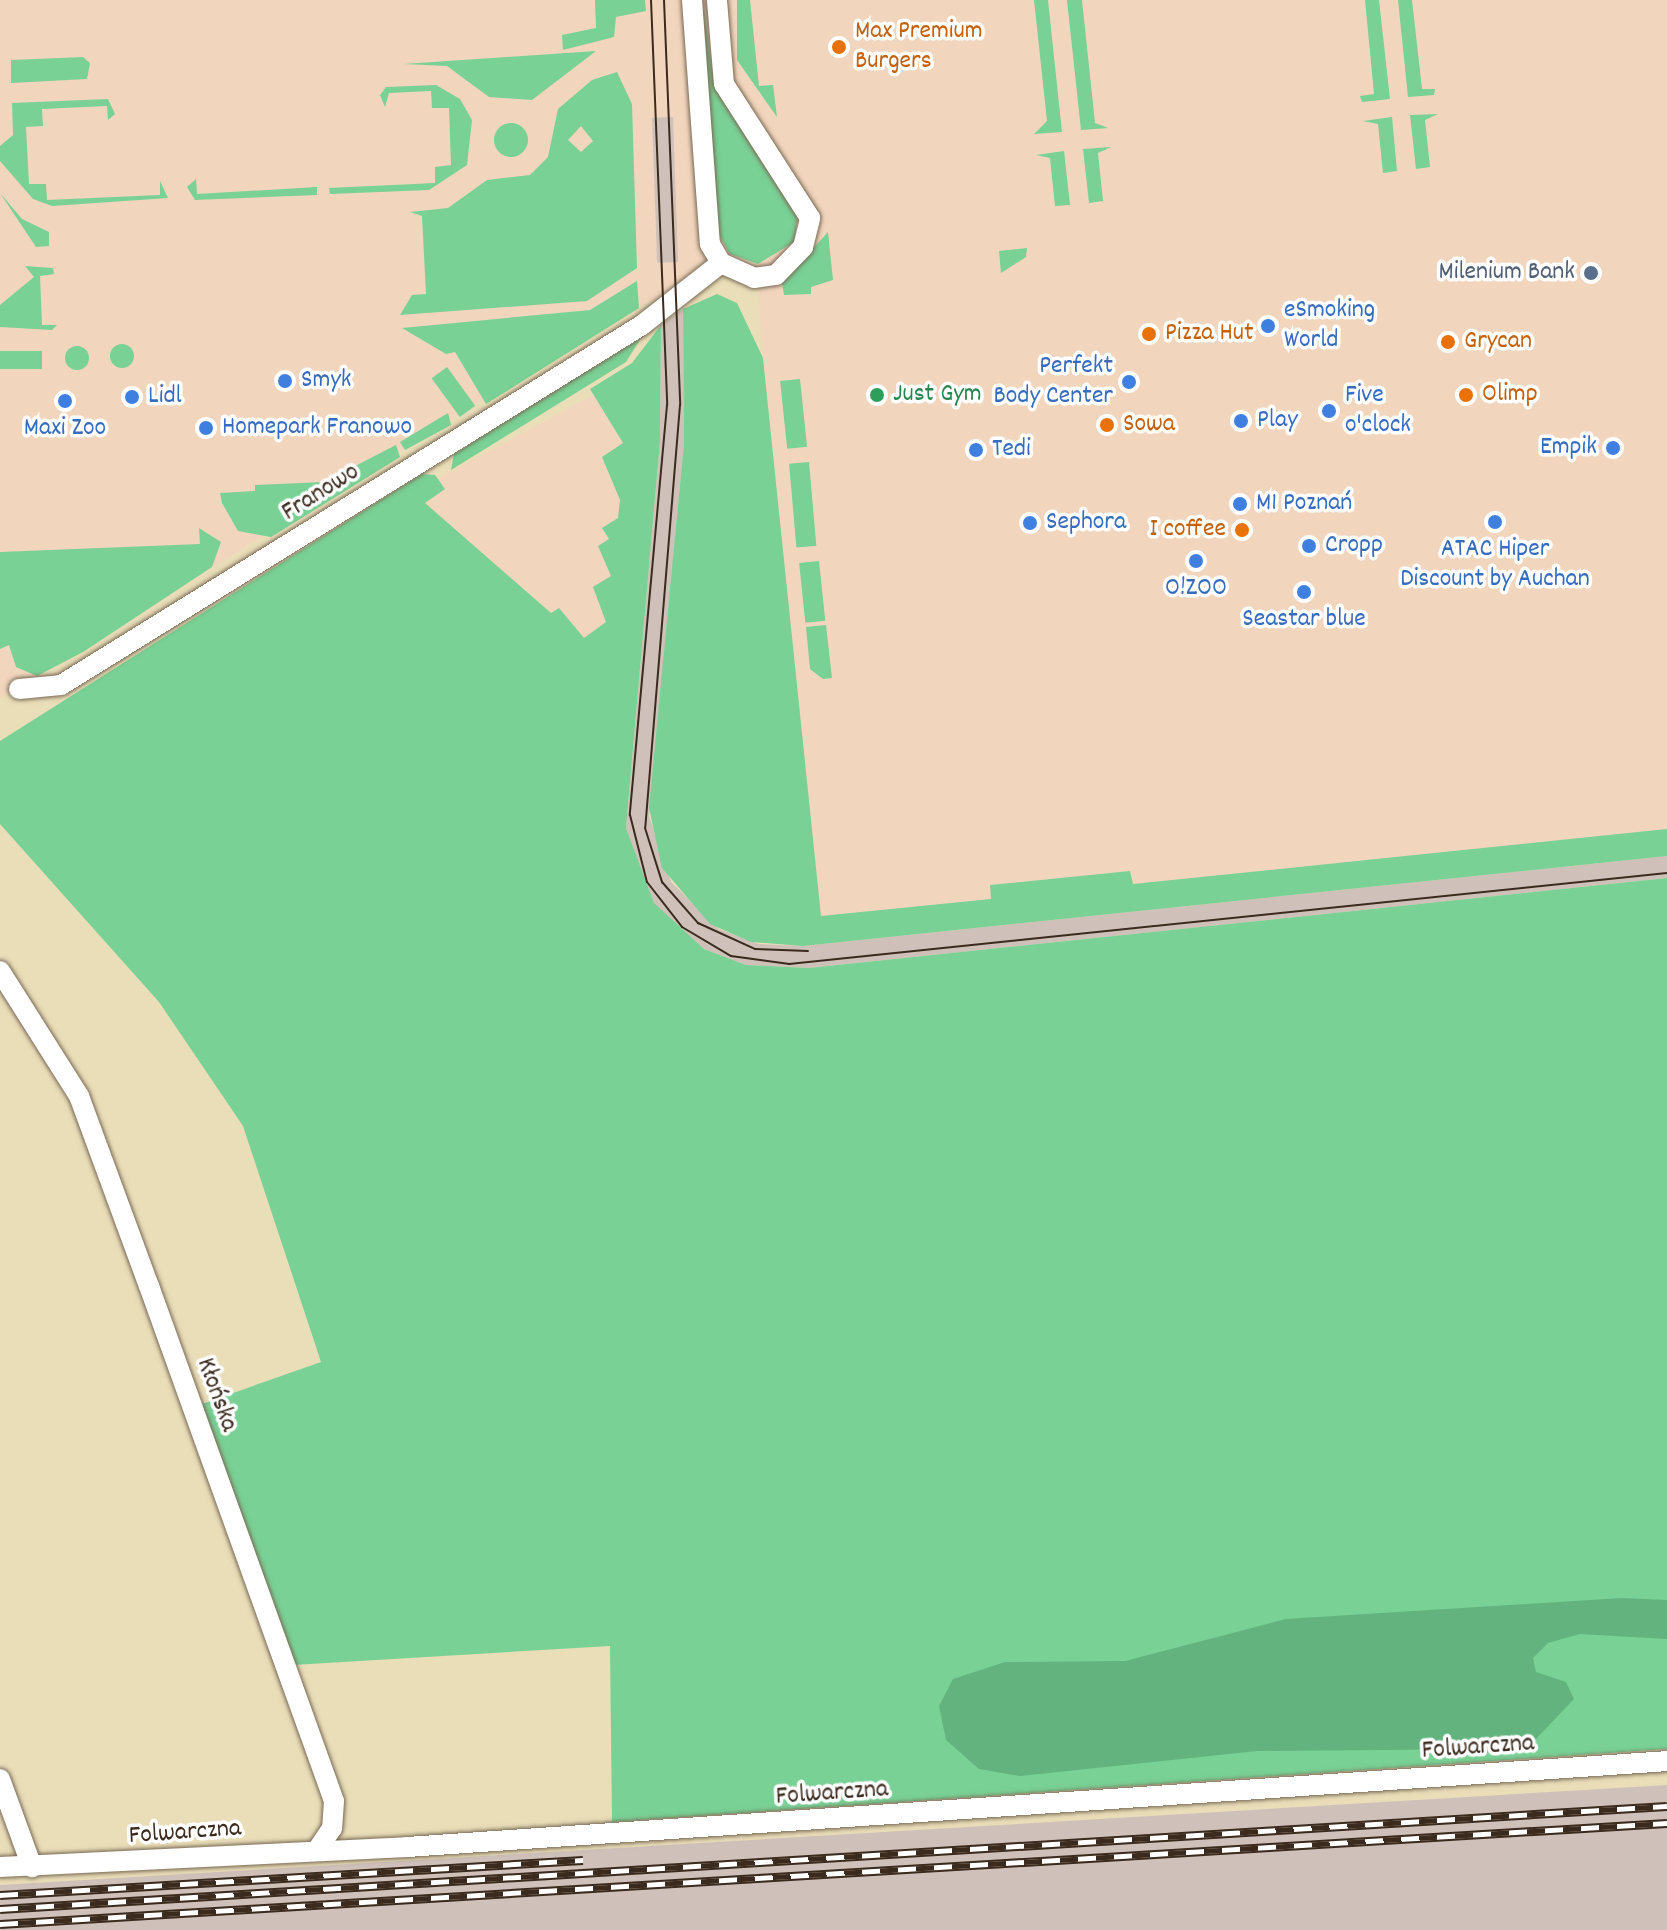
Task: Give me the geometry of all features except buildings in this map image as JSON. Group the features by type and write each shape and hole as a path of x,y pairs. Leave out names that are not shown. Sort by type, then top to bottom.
{"street":[{"path":"692,0 703,222 721,263 754,278 776,275 803,247 810,218 724,84 717,0"},
{"name":"Franowo","path":"19,689 61,685 642,325 721,263"},
{"name":"Kłońska","path":"0,971 79,1096 149,1286 334,1801 332,1828 318,1849"},
{"name":"Folwarczna","path":"0,1867 1667,1761"},
{"path":"0,1779 32,1867"}],"shaded area":[{"name":"Homepark Franowo","path":"0,0 1667,0 1667,849 794,938 757,260 634,308 0,698"},
{"path":"673,117 678,262 657,263 652,118"},
{"path":"683,309 684,443 649,816 671,882 719,929 758,944 803,946 1667,856 1667,878 809,968 746,965 704,949 654,904 626,828 660,441 661,325"},
{"path":"639,371 609,666 412,492"},
{"path":"1667,1785 1667,1930 0,1930 0,1885"}],"green space":[{"path":"595,0 645,0 646,11 616,17 614,37 563,50 562,35 596,28"},
{"path":"737,0 750,0 759,86 773,85 777,117 737,60"},
{"path":"1034,0 1048,0 1062,132 1034,134 1047,121"},
{"path":"1067,0 1082,0 1095,123 1108,128 1081,130"},
{"path":"1365,0 1379,0 1390,99 1362,102 1360,96 1374,94"},
{"path":"1398,0 1412,0 1422,89 1435,89 1434,95 1408,97"},
{"path":"704,10 714,82 798,213 794,242 758,264 730,254 714,226"},
{"path":"596,51 532,100 489,97 447,66 404,64"},
{"path":"83,57 90,63 87,79 11,83 11,60"},
{"path":"617,72 632,104 637,268 587,301 400,315 412,295 426,294 422,216 410,212 448,208 487,180 530,175 548,157 558,109 592,80","holes":["581,126 593,141 581,152 568,140"]},
{"path":"436,85 460,99 472,120 467,165 429,190 330,194 329,188 435,183 435,167 451,165 449,108 432,108 431,91 389,93 385,107 380,95 386,87"},
{"path":"108,99 115,114 108,120 107,106 42,109 43,126 26,127 29,184 46,184 47,200 160,195 160,181 168,198 52,206 33,199 0,161 0,146 13,135 12,103"},
{"path":"1438,114 1425,120 1430,167 1416,169 1410,115"},
{"path":"1392,117 1397,171 1383,173 1378,124 1363,121"},
{"path":"511,123 523,128 528,140 523,152 511,157 499,152 494,140 499,128"},
{"path":"1111,147 1098,153 1103,201 1089,203 1083,149"},
{"path":"1064,151 1070,205 1055,206 1050,158 1036,155"},
{"path":"196,179 197,194 317,187 317,195 195,200 187,187"},
{"path":"0,193 22,219 49,232 49,246 36,247"},
{"path":"828,232 833,280 811,287 811,294 784,295 782,283"},
{"path":"1027,248 1026,257 1001,273 999,251"},
{"path":"25,266 53,268 54,274 40,276 42,325 57,325 52,330 0,327 0,305 34,277"},
{"path":"637,281 639,308 486,404 455,352 446,354 402,328 590,310"},
{"path":"717,294 737,303 763,358 821,916 991,899 990,885 1130,871 1133,884 1667,829 1667,856 803,946 751,942 710,924 662,868 649,808 684,443 683,309"},
{"path":"661,325 660,441 626,828 654,903 704,949 746,965 809,968 1667,878 1667,1749 612,1822 610,1646 293,1665 199,1405 321,1362 243,1126 159,1002 0,824 0,741 422,474 435,475 445,489 425,503 551,613 559,608 584,638 606,622 593,587 611,576 598,546 609,539 602,528 618,518 620,500 602,457 623,443 590,389 632,363"},
{"path":"641,338 626,362 451,470 454,454"},
{"path":"122,344 133,351 134,356 127,367 122,368 111,361 110,356 117,345"},
{"path":"77,346 88,353 89,358 82,369 77,370 66,363 65,358 72,347"},
{"path":"0,351 42,351 42,369 0,369"},
{"path":"447,367 475,406 460,417 432,378"},
{"path":"800,379 807,447 787,449 780,381"},
{"path":"448,413 451,425 405,450 400,442"},
{"path":"396,445 400,457 271,537 238,531 222,503 220,493 255,491 255,485 324,482"},
{"path":"809,462 816,546 796,547 789,464"},
{"path":"199,528 221,542 212,567 83,652 37,676 16,667 9,645 0,649 0,552 200,544"},
{"path":"819,561 825,621 805,623 799,563"},
{"path":"826,625 832,678 823,679 810,669 806,627"},
{"path":"1622,1598 1667,1600 1667,1639 1580,1634 1548,1643 1533,1658 1536,1672 1566,1682 1574,1699 1536,1739 1493,1749 1257,1751 1020,1776 979,1769 946,1740 939,1706 953,1679 1005,1662 1125,1661 1286,1619"}],"tram line":[{"path":"651,0 667,405 630,815 647,882 682,927 731,956 789,964 1667,873"},
{"path":"664,0 680,405 645,828 662,882 698,923 755,949 808,951"}],"railway":[{"path":"0,1909 1667,1806"},
{"path":"0,1924 1667,1823"},
{"path":"0,1895 583,1860"}],"place":[{"name":"Max Premium Burgers","path":"839,47"},
{"name":"Milenium Bank","path":"1591,273"},
{"name":"eSmoking World","path":"1268,326"},
{"name":"Pizza Hut","path":"1149,334"},
{"name":"Grycan","path":"1448,342"},
{"name":"Smyk","path":"285,381"},
{"name":"Perfekt Body Center","path":"1129,382"},
{"name":"Just Gym","path":"877,395"},
{"name":"Olimp","path":"1466,395"},
{"name":"Lidl","path":"132,397"},
{"name":"Maxi Zoo","path":"65,401"},
{"name":"Five o'clock","path":"1329,411"},
{"name":"Play","path":"1241,421"},
{"name":"Sowa","path":"1107,425"},
{"name":"Homepark Franowo","path":"206,428"},
{"name":"Empik","path":"1613,448"},
{"name":"Tedi","path":"976,450"},
{"name":"M1 Poznań","path":"1240,504"},
{"name":"ATAC Hiper Discount by Auchan","path":"1495,522"},
{"name":"Sephora","path":"1030,523"},
{"name":"I coffee","path":"1242,530"},
{"name":"Cropp","path":"1309,546"},
{"name":"O!ZOO","path":"1196,561"},
{"name":"Seastar blue","path":"1304,592"}]}
